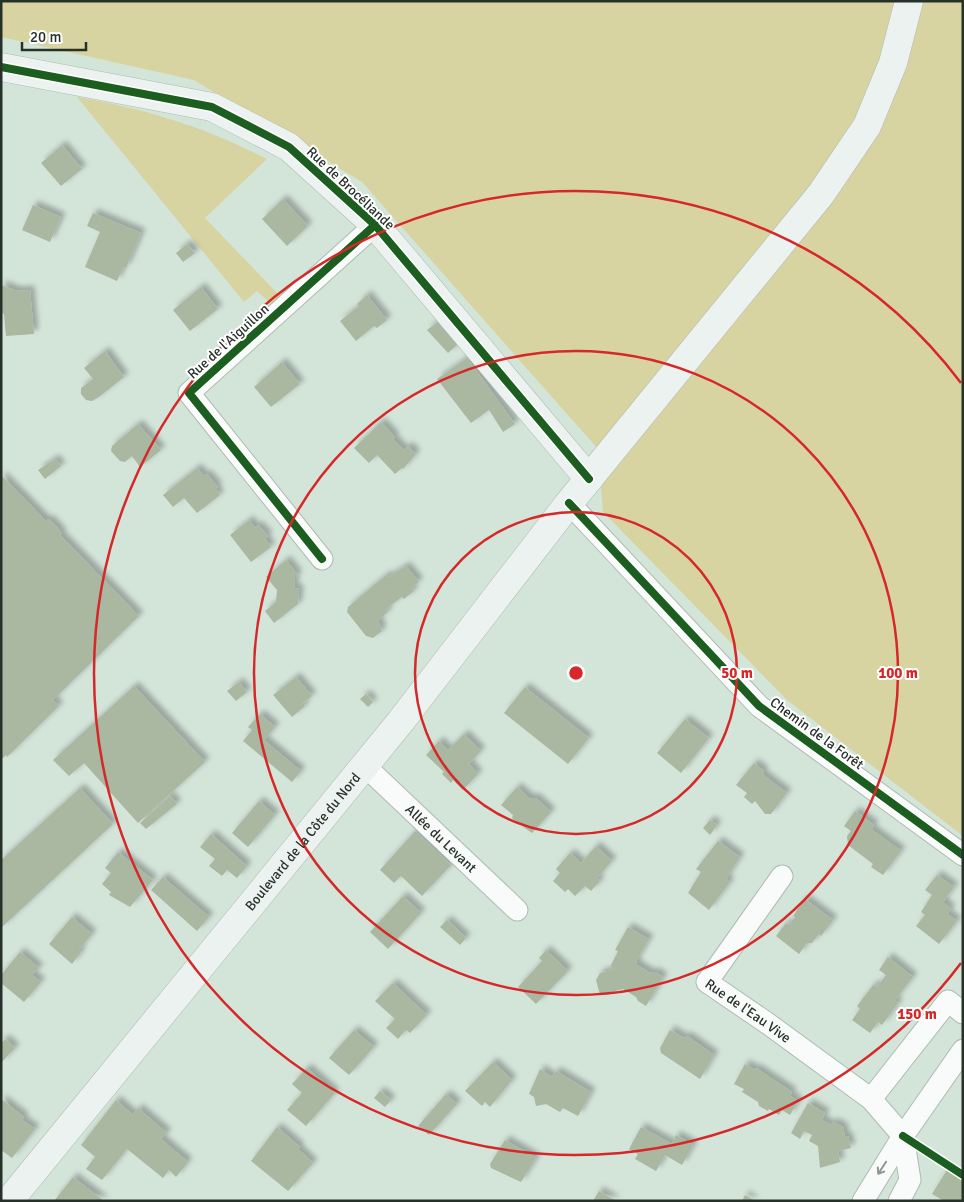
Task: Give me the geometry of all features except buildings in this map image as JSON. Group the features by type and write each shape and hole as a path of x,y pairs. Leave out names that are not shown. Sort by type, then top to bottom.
{"main road":[{"name":"Boulevard de la Côte du Nord","path":"9,1201 365,766 569,503 821,194 867,126 894,64 909,1"},
{"name":"Rue de Brocéliande","path":"1,67 212,107 289,147 375,225 589,479"}],"street":[{"name":"Rue de l'Aiguillon","path":"322,559 189,393 375,225"},
{"name":"Chemin de la Forêt","path":"569,503 759,706 963,856"},
{"name":"Allée du Levant","path":"365,766 517,910"},
{"name":"Rue de l'Eau Vive","path":"782,876 706,982 767,1023 871,1099 903,1136"},
{"path":"871,1099 948,1001 963,1013"},
{"path":"863,1201 903,1136 963,1050"},
{"path":"898,1201 910,1180 903,1136"}],"shaded area":[{"path":"1,1 963,1 963,836 787,700 603,512 598,449 362,182 194,80 1,37"},
{"path":"77,97 151,113 221,138 267,159 205,218 281,297 272,305 257,291 244,302"}],"cycle path":[{"path":"1,67 212,107 289,147 375,225 589,479"},
{"path":"322,559 189,393 375,225"},
{"path":"569,503 759,706 963,855"},
{"path":"903,1136 963,1175"}]}
